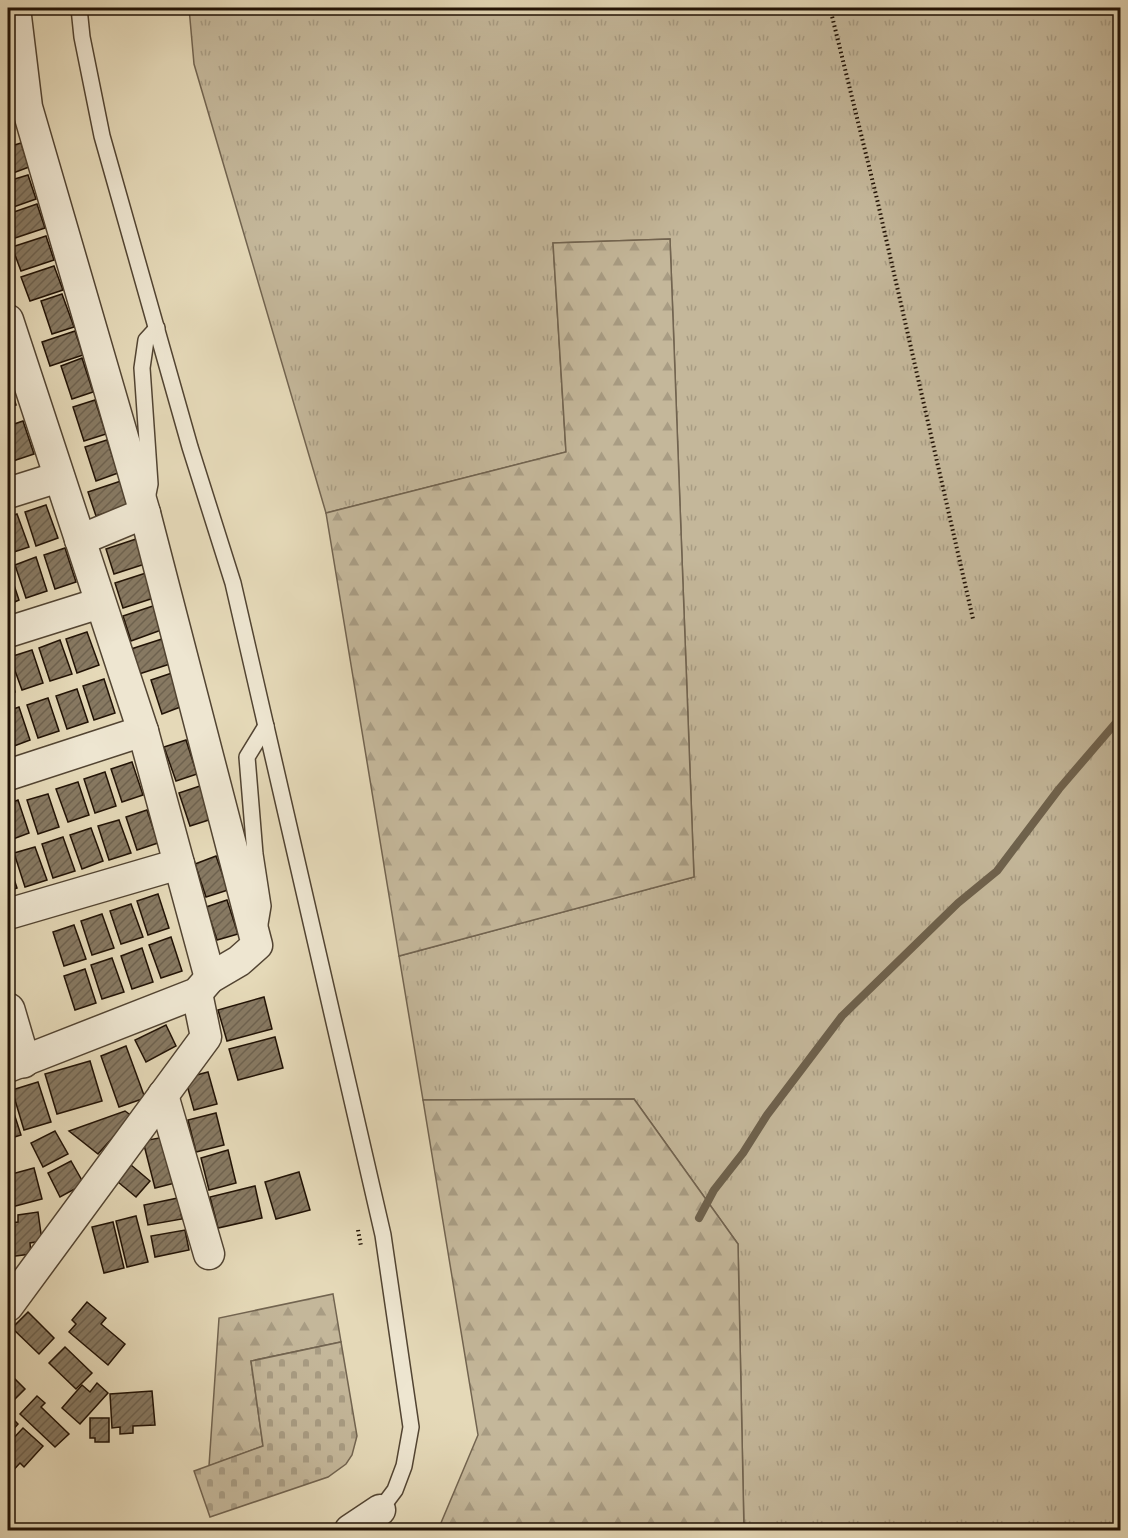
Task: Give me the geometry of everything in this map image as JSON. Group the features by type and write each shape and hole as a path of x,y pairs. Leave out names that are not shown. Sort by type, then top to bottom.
{"street":[{"path":"8,1010 15,1064 203,985 238,961 256,945 145,513 17,109 15,8"},
{"path":"8,1306 206,1037 203,985 179,864 142,731 59,477 11,340"},
{"path":"8,493 59,477"},
{"path":"80,540 145,513"},
{"path":"8,632 100,603"},
{"path":"8,775 142,731"},
{"path":"8,914 179,864"},
{"path":"163,1095 209,1254"},
{"path":"350,1530 380,1510"}],"lane":[{"path":"80,8 82,37 102,135 190,447 233,583 383,1235 411,1428 404,1466 395,1490 380,1510"},
{"path":"145,513 150,484 142,368 146,340 157,328"},
{"path":"256,945 263,906 255,854 247,756 266,726"}],"path":[{"path":"830,8 877,199 974,619"}],"green space":[{"path":"189,8 1120,8 1120,1530 744,1530 738,1244 634,1099 423,1100 399,956 694,877 670,239 553,243 566,452 326,513 194,64"},
{"path":"670,239 694,877 399,956 326,513 566,452 553,243"},
{"path":"634,1099 738,1244 744,1530 438,1530 478,1435 423,1100"},
{"path":"333,1294 341,1342 251,1361 263,1446 209,1466 219,1318"},
{"path":"341,1342 357,1436 352,1455 346,1464 328,1477 210,1517 194,1471 263,1446 251,1361"}],"building":[{"path":"21,143 29,167 8,175 8,147"},
{"path":"28,175 36,199 8,209 8,181"},
{"path":"37,204 45,228 12,239 8,227 8,214"},
{"path":"46,236 54,260 21,271 12,247"},
{"path":"54,266 63,290 30,301 21,277"},
{"path":"62,294 74,327 52,334 41,301"},
{"path":"75,331 83,355 50,366 42,342"},
{"path":"82,358 93,392 72,399 61,366"},
{"path":"8,378 16,405 8,407"},
{"path":"95,400 106,434 84,441 73,407"},
{"path":"23,421 34,454 13,461 8,445 8,426"},
{"path":"107,440 118,473 96,481 85,447"},
{"path":"121,481 130,505 96,516 88,492"},
{"path":"46,505 58,538 36,546 25,512"},
{"path":"17,514 29,547 8,554 8,517"},
{"path":"139,538 148,563 114,574 106,549"},
{"path":"65,548 76,582 55,589 44,555"},
{"path":"36,557 47,591 26,598 15,565"},
{"path":"8,567 19,600 8,605"},
{"path":"149,572 157,597 123,608 115,583"},
{"path":"156,605 164,629 131,641 123,616"},
{"path":"87,632 99,665 77,673 66,639"},
{"path":"165,638 173,663 139,674 131,649"},
{"path":"60,640 72,674 50,681 39,648"},
{"path":"32,650 43,683 22,690 10,657"},
{"path":"8,670 15,692 8,694"},
{"path":"172,673 183,706 162,714 151,680"},
{"path":"104,679 115,713 94,720 83,686"},
{"path":"77,689 88,722 67,729 56,696"},
{"path":"48,698 59,731 38,738 27,705"},
{"path":"19,707 30,740 9,748 8,711"},
{"path":"186,740 197,774 176,781 164,747"},
{"path":"132,762 143,795 122,802 111,769"},
{"path":"105,772 116,806 95,813 84,779"},
{"path":"78,782 89,815 68,822 56,789"},
{"path":"200,786 212,819 190,826 179,793"},
{"path":"48,794 59,827 38,834 27,800"},
{"path":"18,800 29,833 8,841 8,804"},
{"path":"147,810 158,843 137,850 126,817"},
{"path":"119,820 131,853 109,860 98,826"},
{"path":"91,828 103,861 82,869 70,835"},
{"path":"63,837 75,871 53,878 42,844"},
{"path":"35,847 47,880 25,887 14,853"},
{"path":"216,856 228,890 206,897 195,864"},
{"path":"8,861 17,888 8,891"},
{"path":"158,894 169,928 148,935 137,901"},
{"path":"227,900 238,934 217,940 206,907"},
{"path":"131,904 143,937 121,944 110,911"},
{"path":"102,914 114,948 92,955 81,921"},
{"path":"74,925 86,959 64,966 53,932"},
{"path":"171,937 182,971 161,978 149,945"},
{"path":"142,948 153,982 132,989 121,956"},
{"path":"112,958 124,992 102,999 91,965"},
{"path":"85,969 96,1003 75,1010 64,976"},
{"path":"264,997 272,1029 227,1041 218,1010"},
{"path":"166,1025 176,1046 146,1062 135,1040"},
{"path":"275,1037 283,1068 238,1080 229,1049"},
{"path":"126,1046 145,1098 119,1107 101,1056"},
{"path":"90,1061 102,1101 57,1114 45,1074"},
{"path":"208,1072 217,1104 194,1110 185,1078"},
{"path":"38,1082 51,1122 24,1130 12,1090"},
{"path":"8,1095 21,1135 8,1139"},
{"path":"125,1111 132,1116 98,1154 69,1131"},
{"path":"216,1113 224,1145 196,1152 188,1120"},
{"path":"55,1131 68,1154 43,1167 31,1143"},
{"path":"164,1137 175,1183 155,1188 143,1141"},
{"path":"228,1150 236,1183 209,1190 201,1158"},
{"path":"71,1161 84,1184 60,1197 48,1173"},
{"path":"131,1165 150,1181 136,1197 118,1182"},
{"path":"34,1168 42,1199 8,1208 8,1175"},
{"path":"299,1172 310,1210 276,1219 265,1182"},
{"path":"255,1186 262,1218 218,1228 210,1197"},
{"path":"178,1198 182,1219 148,1225 144,1205"},
{"path":"38,1212 42,1241 30,1243 31,1254 8,1257 8,1223 18,1222 18,1215"},
{"path":"136,1216 148,1262 127,1267 116,1221"},
{"path":"113,1222 124,1268 104,1273 92,1227"},
{"path":"185,1230 189,1250 155,1257 151,1236"},
{"path":"87,1302 106,1318 101,1324 125,1344 108,1365 69,1332 76,1324 72,1320"},
{"path":"28,1312 54,1338 39,1354 12,1328"},
{"path":"65,1347 92,1373 76,1389 49,1363"},
{"path":"8,1372 25,1389 9,1405 8,1404"},
{"path":"97,1383 108,1393 80,1424 62,1408 82,1385 90,1392"},
{"path":"152,1391 155,1425 133,1426 133,1433 120,1434 120,1427 112,1428 110,1394"},
{"path":"37,1396 45,1403 41,1407 69,1434 55,1447 20,1414"},
{"path":"8,1414 18,1424 8,1435"},
{"path":"90,1418 109,1418 109,1442 95,1442 95,1438 90,1438"},
{"path":"23,1428 43,1446 24,1467 20,1463 9,1475 8,1444"}],"waterway":[{"path":"699,1218 714,1190 743,1153 767,1115 842,1016 958,903 997,871 1059,789 1120,718"}]}
